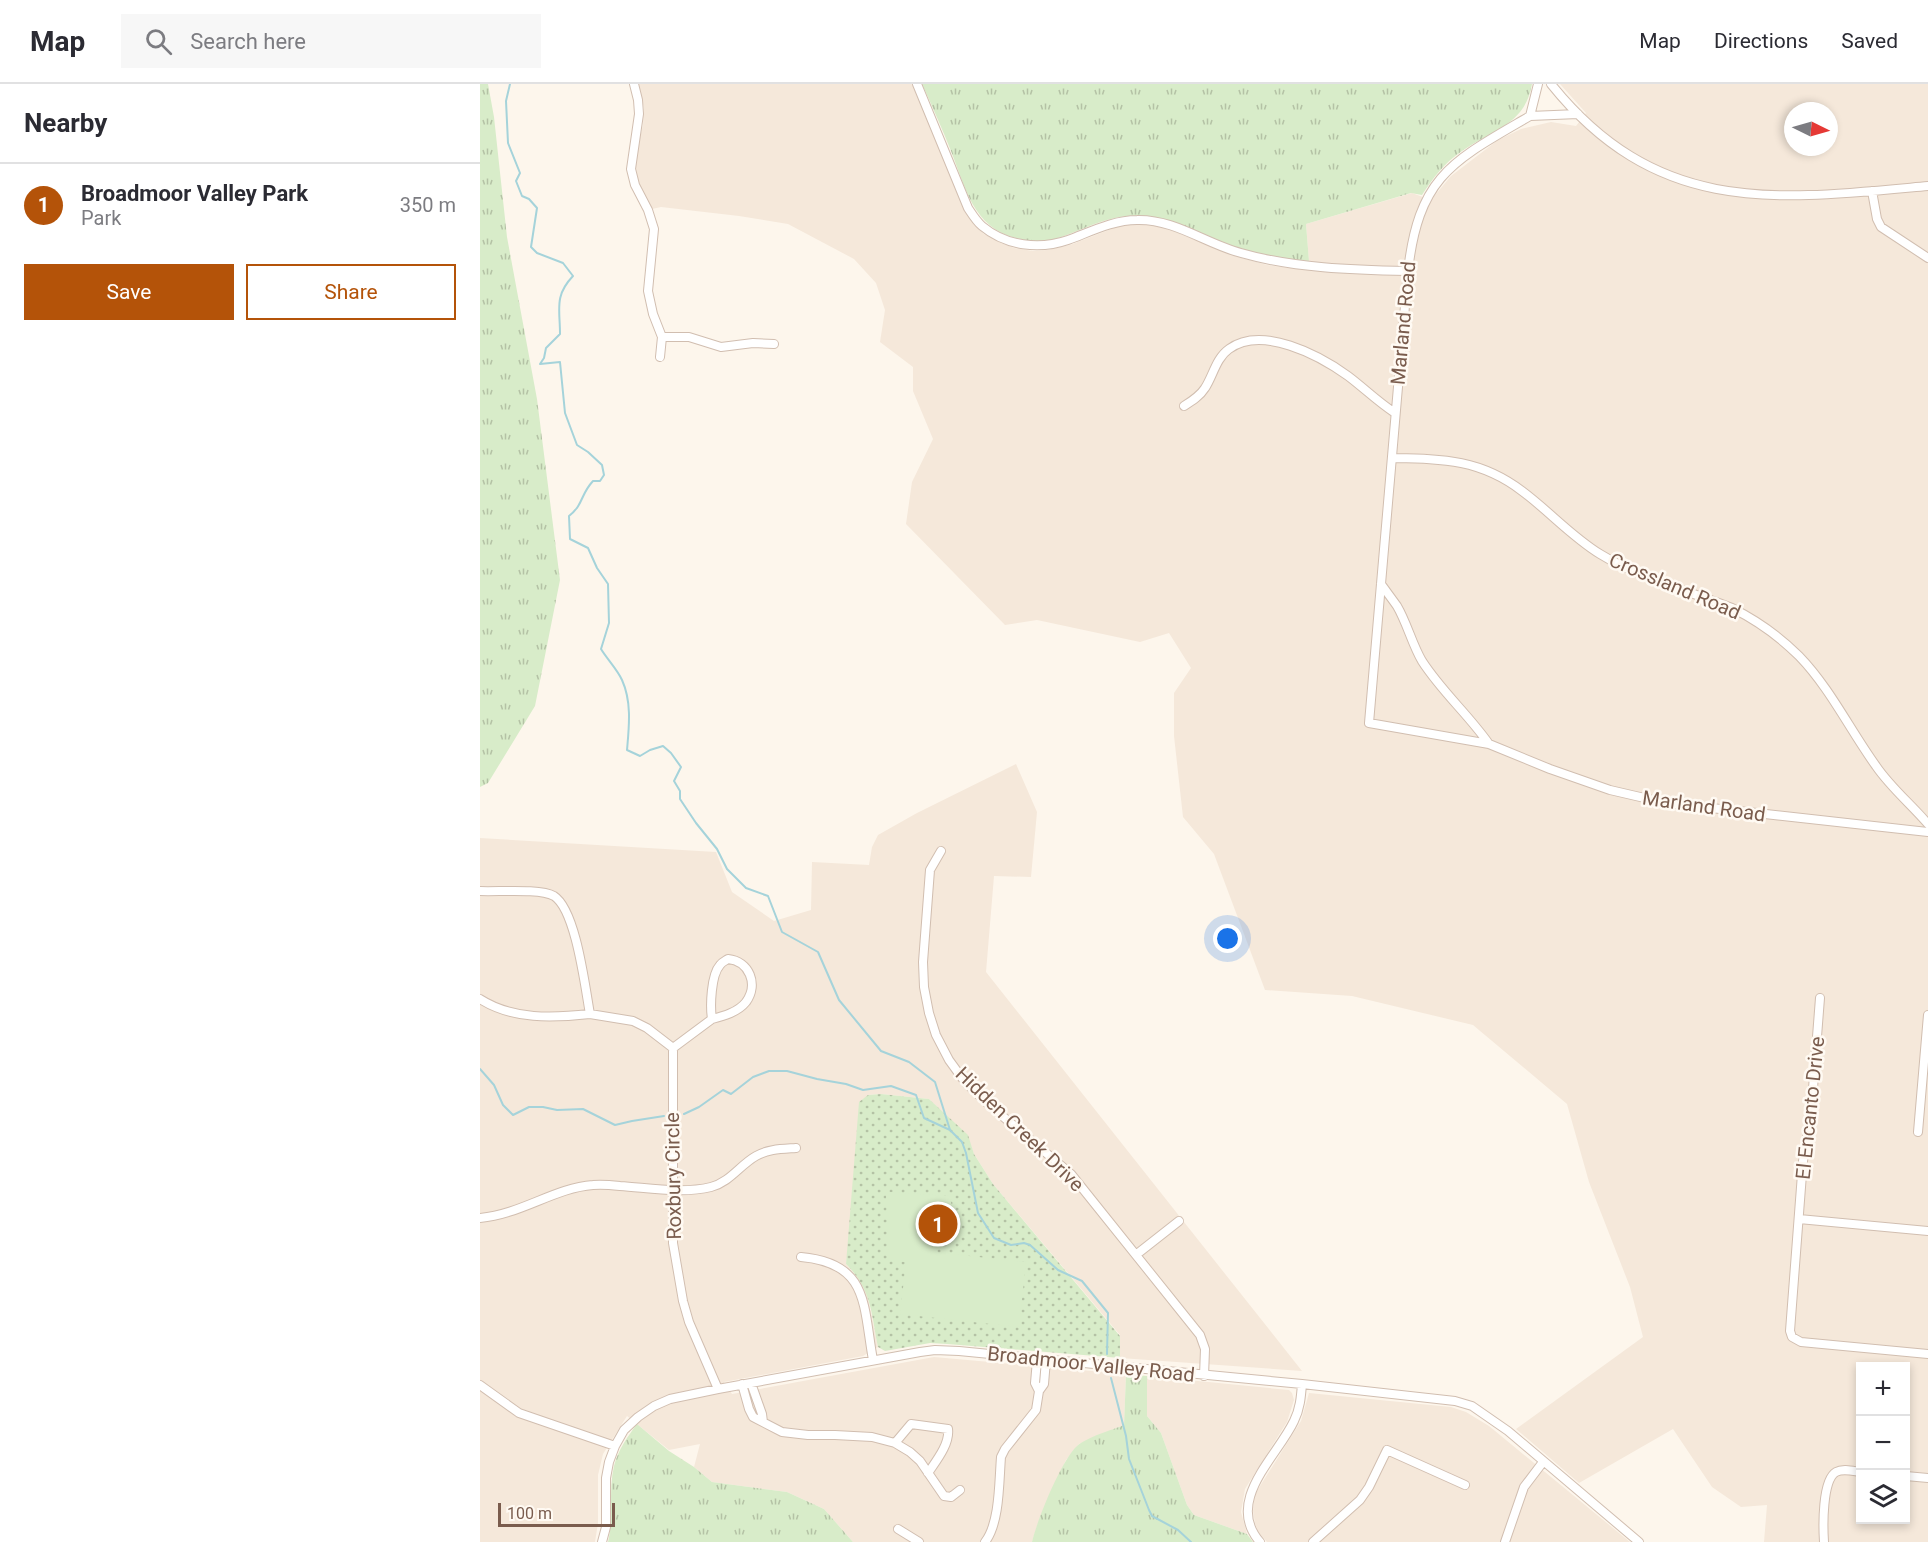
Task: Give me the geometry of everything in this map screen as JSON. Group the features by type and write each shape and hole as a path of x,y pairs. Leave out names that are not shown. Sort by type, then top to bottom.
{"street":[{"path":"634,84 639,100 639,114 631,169 634,186 652,220 654,230 648,299 662,337 660,357"},
{"path":"917,84 968,208 981,225 1004,239 1026,245 1050,244 1115,223 1138,219 1178,228 1238,253 1270,261 1408,271"},
{"path":"1538,84 1530,116 1578,114"},
{"path":"1551,84 1578,114 1615,146 1655,170 1698,185 1731,193 1771,196 1808,196 1928,186"},
{"name":"Marland Road","path":"1530,116 1472,150 1447,170 1428,195 1419,214 1411,245 1408,271 1369,723 1489,744 1610,790 1666,803 1928,832"},
{"path":"1872,191 1877,219 1881,227 1928,258"},
{"path":"662,337 689,337 721,347 753,343 774,344"},
{"path":"1184,406 1204,390 1221,357 1228,350 1246,341 1267,340 1316,356 1347,376 1379,403 1395,412"},
{"name":"Crossland Road","path":"1392,458 1453,461 1473,465 1499,476 1521,490 1606,558 1732,608 1771,632 1800,657 1816,677 1875,766 1928,824"},
{"path":"1381,584 1398,607 1421,658 1430,672 1448,697 1474,723 1489,744"},
{"name":"Hidden Creek Drive","path":"941,851 930,870 923,962 924,987 936,1035 965,1082 1071,1174 1137,1254 1200,1335 1205,1349 1204,1376"},
{"path":"480,891 533,892 553,896 565,907 571,922 591,1014"},
{"path":"480,999 506,1012 525,1016 565,1017 591,1014 633,1021 647,1028 673,1048 712,1019 728,1015 745,1004 752,984 751,974 744,965 736,960 728,959 720,965 716,972 710,1005 712,1019"},
{"name":"El Encanto Drive","path":"1820,998 1811,1114 1803,1161 1790,1331 1792,1337 1801,1342 1928,1354"},
{"path":"1918,1132 1928,1015"},
{"name":"Roxbury Circle","path":"673,1048 673,1244 689,1322 718,1389"},
{"path":"480,1218 499,1216 576,1187 596,1184 673,1190 710,1187 732,1176 758,1155 770,1150 796,1148"},
{"path":"1799,1219 1928,1231"},
{"path":"1137,1254 1179,1221"},
{"path":"801,1257 829,1262 842,1269 857,1286 873,1360"},
{"name":"Broadmoor Valley Road","path":"602,1542 606,1527 606,1478 615,1446 624,1430 654,1406 670,1399 747,1383 936,1350 1302,1384 1440,1399 1472,1406 1491,1418 1639,1542"},
{"path":"1037,1360 1035,1383 1039,1391"},
{"path":"985,1542 994,1524 1001,1457 1033,1415 1039,1391 1044,1384 1046,1360"},
{"path":"747,1383 762,1414 763,1422 777,1430 795,1434 872,1437 895,1443 920,1461 947,1498 960,1490"},
{"path":"1260,1542 1252,1531 1248,1515 1250,1492 1294,1420 1300,1404 1302,1384"},
{"path":"480,1385 519,1413 615,1446"},
{"path":"895,1443 911,1424 948,1429 948,1437 928,1473"},
{"path":"1312,1542 1365,1494 1387,1450 1465,1485"},
{"path":"1505,1542 1524,1487 1543,1462"},
{"path":"1824,1542 1826,1489 1829,1479 1840,1471 1856,1472"},
{"path":"1910,1476 1928,1478"},
{"path":"898,1529 920,1542"}],"shaded area":[{"path":"638,84 912,84 962,205 972,222 984,234 1001,243 1033,251 1047,250 1070,245 1119,226 1134,224 1171,230 1222,251 1267,265 1306,270 1309,261 1306,224 1412,193 1431,200 1451,176 1498,140 1521,129 1551,122 1576,126 1586,113 1560,84 1928,84 1928,1542 1764,1542 1767,1505 1741,1507 1712,1487 1673,1429 1579,1483 1516,1429 1643,1337 1630,1287 1589,1182 1567,1104 1473,1025 1352,996 1265,990 1214,854 1183,817 1174,736 1174,693 1191,668 1169,633 1140,642 1037,620 1005,625 906,524 912,482 933,439 913,391 913,367 880,342 885,310 876,283 854,259 788,224 661,207 652,209 638,181 635,158 643,125 644,108"},
{"path":"1016,764 1037,812 1031,877 994,876 986,972 1302,1371 1120,1358 1120,1335 993,1184 974,1154 967,1135 929,1099 881,1094 868,1095 846,1264 861,1281 867,1292 878,1347 863,1356 724,1382 732,1394 934,1357 1126,1374 1124,1425 1079,1444 1066,1460 1040,1517 1032,1542 853,1542 824,1509 787,1492 712,1482 694,1467 700,1444 669,1450 627,1416 603,1454 598,1475 598,1523 595,1542 480,1542 480,838 716,852 732,892 774,921 811,910 812,862 869,865 872,847 878,835"},
{"path":"1147,1376 1289,1390 1292,1393 1294,1400 1287,1422 1245,1489 1241,1512 1247,1534 1194,1515 1187,1505 1161,1433 1147,1416"},
{"path":"1309,1393 1451,1407 1466,1412 1489,1426 1630,1542 1267,1542 1258,1532 1255,1523 1253,1511 1255,1494 1301,1421"}],"green space":[{"path":"480,84 488,84 494,117 507,237 537,399 560,580 535,706 488,783 480,787"},
{"path":"922,84 1532,84 1528,98 1515,118 1456,156 1439,171 1422,195 1411,193 1306,224 1309,261 1246,251 1179,225 1143,216 1118,217 1047,241 1025,240 1001,233 980,215 966,191"},
{"path":"881,1094 929,1099 968,1135 974,1154 993,1184 1120,1336 1120,1358 930,1343 885,1351 878,1347 866,1293 846,1264 859,1102 868,1095"},
{"path":"889,1192 949,1196 952,1212 949,1227 932,1252 1026,1262 1019,1327 900,1314 906,1262 889,1261 886,1195"},
{"path":"1126,1374 1147,1376 1147,1416 1161,1433 1187,1505 1194,1515 1247,1534 1253,1542 1032,1542 1050,1491 1064,1464 1077,1446 1124,1425"},
{"path":"637,1424 712,1482 787,1492 824,1509 853,1542 608,1542 614,1466 627,1438"}],"waterway":[{"path":"510,84 506,101 508,143 520,173 516,181 522,196 529,199 537,208 531,247 537,253 563,263 573,276 563,290 559,303 560,334 546,348 540,364 560,362 565,413 577,445 602,465 604,475 600,481 593,481 569,516 570,539 588,548 597,568 608,584 609,623 601,649 620,676 625,688 629,715 627,750 640,756 663,746 671,753 681,767 674,781 680,791 680,799 717,849 727,869 746,888 768,896 782,932 818,952 839,1000 881,1051 909,1062 935,1082 950,1130 962,1142 966,1153 978,1213 994,1238 1011,1245 1024,1243 1030,1245 1058,1270 1082,1281 1108,1313 1107,1354"},
{"path":"480,1069 494,1085 503,1105 513,1115 529,1107 557,1110 583,1109 615,1125 664,1116"},
{"path":"684,1114 699,1107 723,1090 731,1094 753,1077 769,1071 787,1071 863,1090 891,1086 916,1095 924,1118 950,1130"},
{"path":"1111,1378 1126,1436 1129,1459 1149,1510 1152,1516 1178,1530 1191,1542"}],"place":[{"name":"Broadmoor Valley Park","path":"938,1224"}]}
